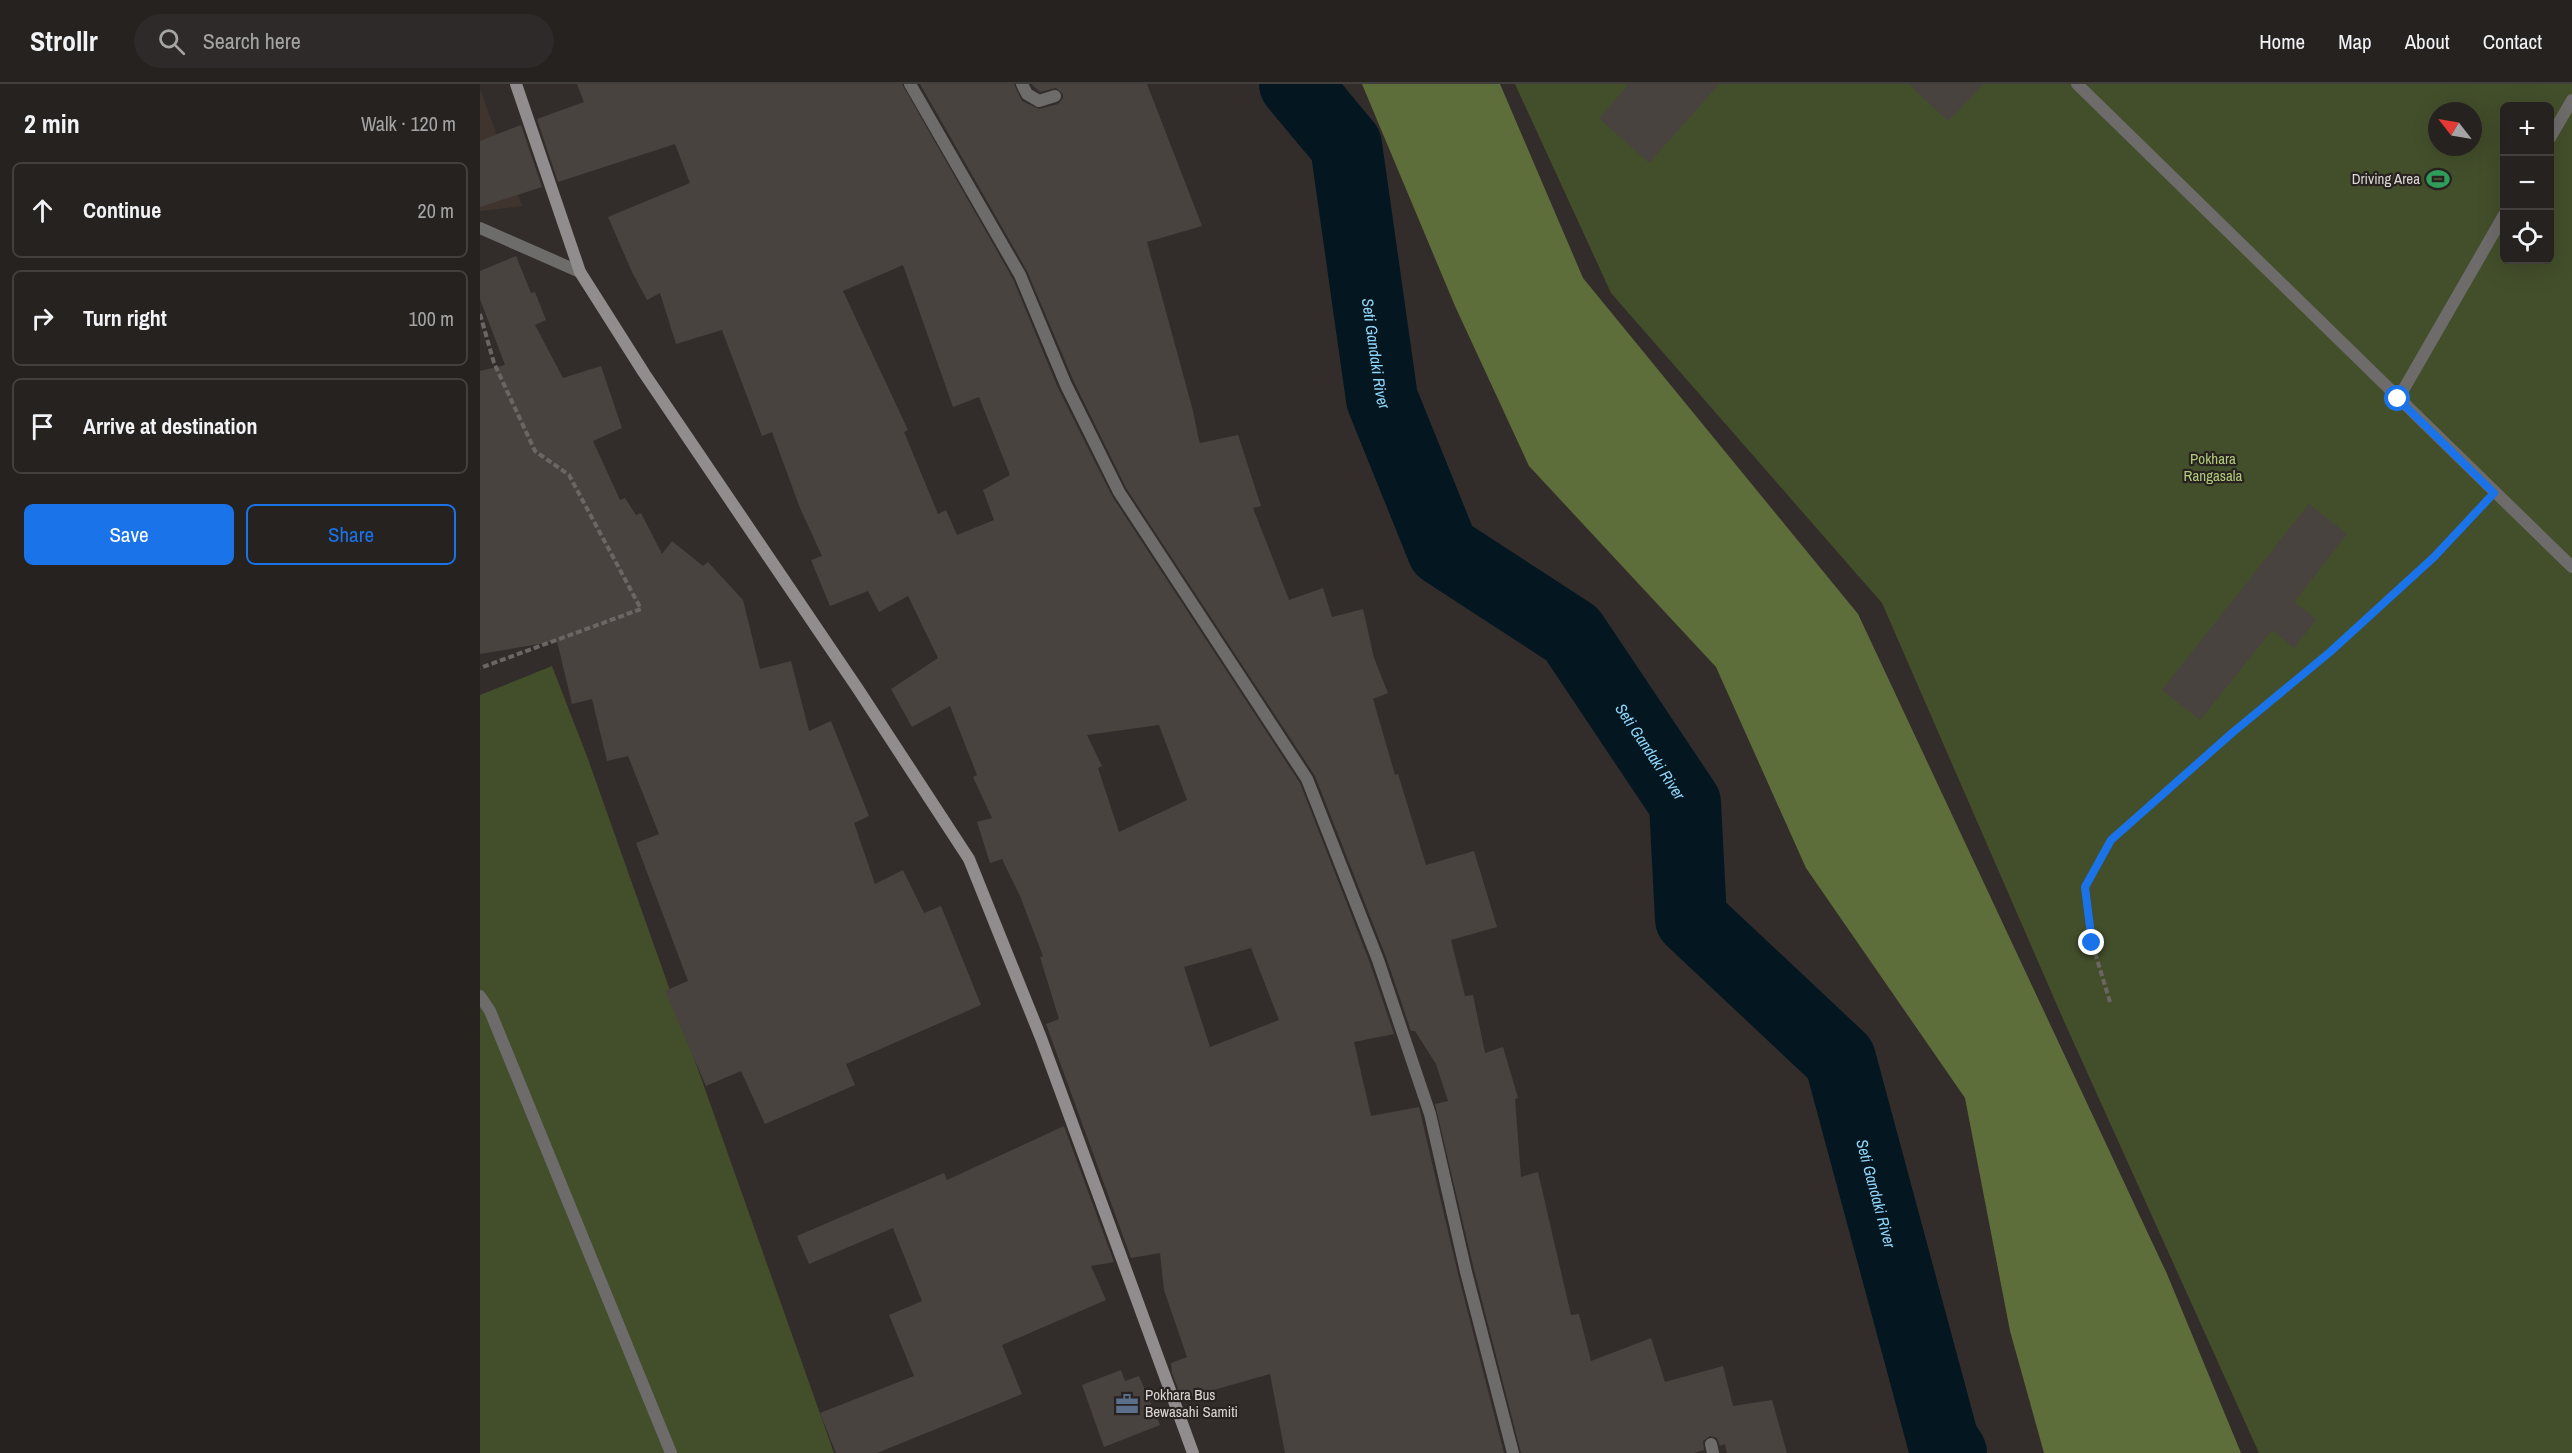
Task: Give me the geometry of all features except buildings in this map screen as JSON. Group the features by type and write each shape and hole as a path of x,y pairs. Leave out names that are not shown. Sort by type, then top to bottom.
{"street":[{"path":"516,84 580,273 644,373 858,689 969,859 1041,1038 1193,1453"},
{"path":"910,84 1020,275 1066,385 1119,492 1307,779 1378,960 1430,1114 1466,1272 1513,1453"},
{"path":"1022,84 1027,94 1039,101 1055,96"},
{"path":"2077,84 2572,567"},
{"path":"2554,131 2572,100"},
{"path":"2398,399 2500,225"},
{"path":"480,228 580,273"},
{"path":"480,996 490,1011 671,1453"}],"path":[{"path":"480,314 494,363 535,451 569,476 641,609 480,668"},
{"path":"2110,1002 2092,943 2085,887 2111,840 2232,733 2330,652 2434,557 2494,493"}],"shaded area":[{"path":"480,89 522,206 480,211"}],"green space":[{"path":"1362,84 1500,84 1583,278 1858,614 2167,1274 2241,1453 2044,1453 2010,1331 1965,1098 1806,868 1716,667 1529,466 1455,306"},
{"name":"Pokhara Rangasala","path":"1515,84 2572,84 2572,1453 2259,1453 2063,1019 1882,603 1611,293"},
{"path":"552,666 588,759 834,1453 480,1453 480,695"}],"waterway":[{"name":"Seti Gandaki River","path":"1295,84 1346,145 1382,399 1443,550 1572,634 1685,803 1691,919 1840,1059 1943,1441 1951,1453"}],"place":[{"name":"Driving Area","path":"2438,179"},
{"name":"Pokhara Bus Bewasahi Samiti","path":"1127,1404"}],"route":[{"path":"2092,943 2085,887 2111,840 2232,733 2330,652 2434,557 2494,493 2398,399"}]}
